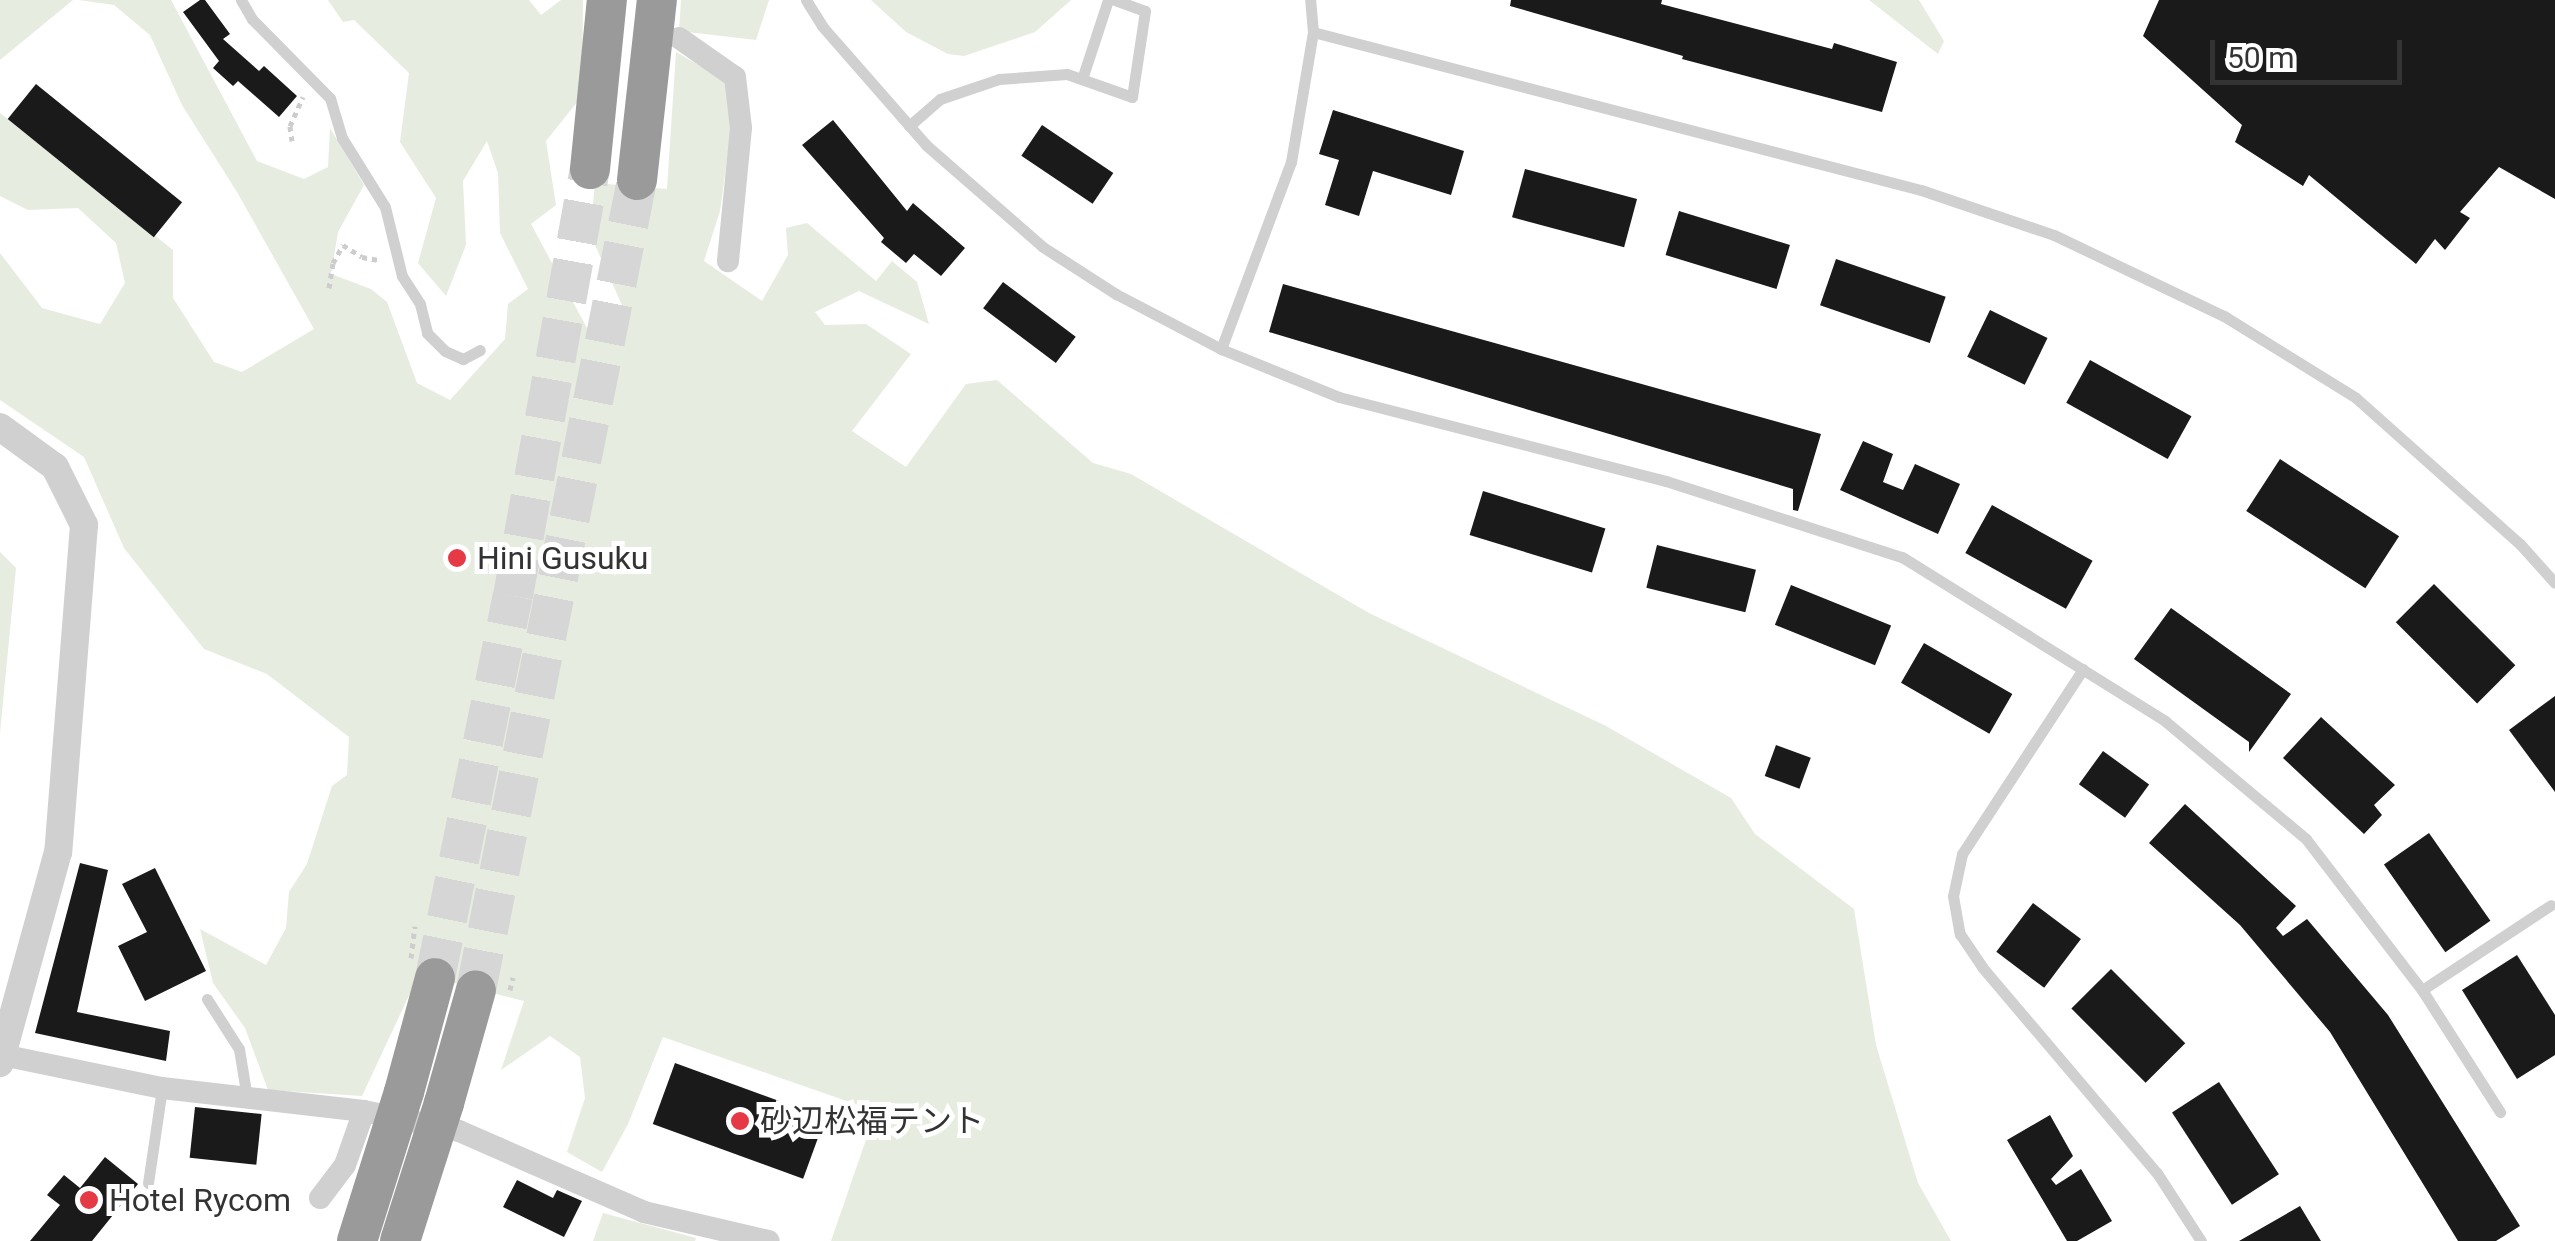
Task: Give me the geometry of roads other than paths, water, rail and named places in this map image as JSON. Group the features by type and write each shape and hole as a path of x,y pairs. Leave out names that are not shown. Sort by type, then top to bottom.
{"highway":[{"path":"590,170 608,0"},
{"path":"637,180 657,0"},
{"path":"357,1241 404,1092 434,978"},
{"path":"400,1241 476,990"}],"street":[{"path":"679,38 735,77 741,128 728,261"},
{"path":"0,426 55,468 84,526 58,852 1,1059 162,1088 364,1111 458,1131 644,1212 769,1241"},
{"path":"320,1198 346,1165 364,1111"}],"lane":[{"path":"242,0 252,20 330,98 342,138 384,208 402,276 420,304 427,333 445,351 463,359 480,350"},
{"path":"806,0 822,26 909,126 1042,246 1116,294 1221,348 1340,396 1666,481 1902,557 2165,721 2306,839 2422,990 2500,1112"},
{"path":"909,126 940,99 961,88 999,80 1067,74 1132,97 1145,11 1112,0 1082,79"},
{"path":"1221,348 1291,162 1313,32 1310,0"},
{"path":"1313,32 1921,190 2054,235 2224,316 2356,398 2520,544 2555,583"},
{"path":"2083,669 1962,854 1953,896 1960,934 1982,967 2157,1173 2201,1241"},
{"path":"2422,990 2551,905"},
{"path":"207,999 239,1049 248,1098"},
{"path":"148,1184 162,1088"}],"tunnel":[{"path":"435,978 513,596 590,169"},
{"path":"476,990 637,180"}],"place":[{"name":"Hini Gusuku","path":"457,558"},
{"name":"砂辺松福テント","path":"740,1121"},
{"name":"Hotel Rycom","path":"89,1200"}]}
